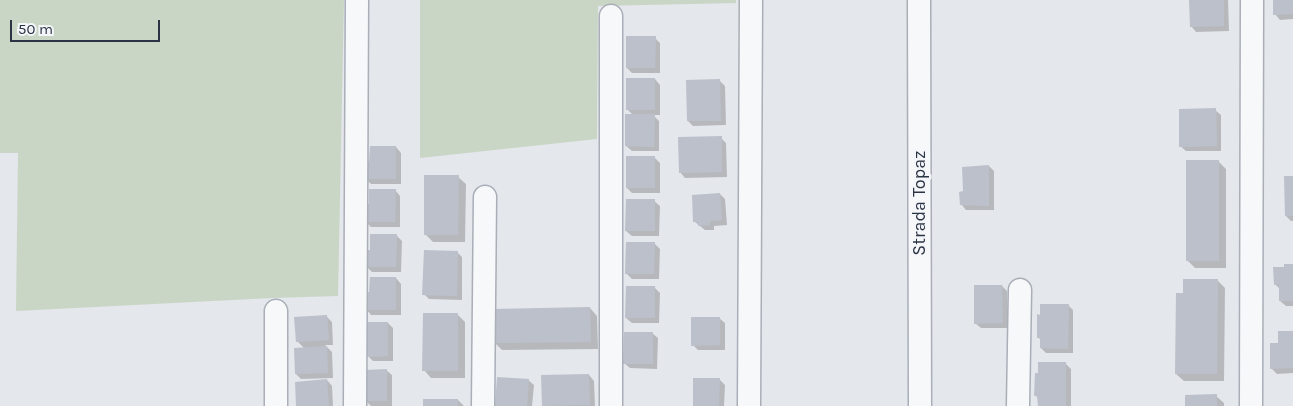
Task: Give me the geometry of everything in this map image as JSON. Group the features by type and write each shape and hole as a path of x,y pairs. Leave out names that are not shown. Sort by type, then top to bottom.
{"street":[{"path":"355,406 357,0"},
{"path":"749,406 751,0"},
{"name":"Strada Topaz","path":"919,0 920,406"},
{"path":"1252,0 1252,406"},
{"path":"611,16 611,406"},
{"path":"483,406 485,197"},
{"path":"1018,406 1020,290"},
{"path":"276,311 276,406"}],"green space":[{"path":"0,0 344,0 338,296 16,311 18,153 0,153"},
{"path":"420,0 736,0 736,3 598,6 597,139 420,158"}],"building":[{"path":"1189,0 1224,0 1224,26 1190,27"},
{"path":"1273,0 1293,0 1293,14 1273,15"},
{"path":"626,36 656,36 655,68 626,68"},
{"path":"626,78 655,78 655,110 626,110"},
{"path":"720,79 721,121 687,121 686,80"},
{"path":"1216,108 1217,146 1179,147 1179,109"},
{"path":"625,114 655,114 654,147 625,146"},
{"path":"722,136 722,172 679,173 678,137"},
{"path":"370,146 396,146 396,179 365,179 365,162 369,161"},
{"path":"626,156 655,156 655,188 626,188"},
{"path":"1186,160 1219,160 1219,261 1186,261"},
{"path":"989,165 989,206 960,205 959,192 963,191 962,167"},
{"path":"424,175 459,175 458,235 424,235"},
{"path":"1284,176 1293,176 1293,216 1285,216"},
{"path":"369,189 396,189 395,222 364,222 364,205 369,204"},
{"path":"720,193 722,220 710,221 710,225 698,226 698,222 693,222 692,195"},
{"path":"626,199 655,199 655,231 625,231"},
{"path":"370,234 397,234 396,267 365,267 365,250 370,250"},
{"path":"626,242 655,242 654,274 625,274"},
{"path":"424,250 458,251 457,296 422,295"},
{"path":"1284,264 1293,264 1293,301 1279,301 1279,284 1274,285 1273,267 1284,267"},
{"path":"370,277 396,277 396,310 365,310 365,292 369,292"},
{"path":"1183,279 1218,279 1217,374 1175,374 1176,293 1183,293"},
{"path":"974,285 1002,285 1003,323 974,324"},
{"path":"626,286 655,286 655,318 625,318"},
{"path":"1040,304 1069,304 1068,349 1040,348 1040,338 1037,338 1037,314 1040,315"},
{"path":"590,307 591,342 494,343 493,309"},
{"path":"423,313 458,313 458,371 422,371"},
{"path":"327,315 329,340 296,342 294,317"},
{"path":"691,317 720,317 720,345 691,346"},
{"path":"367,322 388,322 388,356 367,357"},
{"path":"1278,331 1293,331 1293,368 1270,369 1270,343 1278,343"},
{"path":"624,332 653,332 653,364 623,364"},
{"path":"327,346 328,373 295,374 294,348"},
{"path":"1038,362 1066,362 1066,406 1038,406 1037,396 1034,396 1035,373 1038,373"},
{"path":"387,369 387,401 364,401 364,370"},
{"path":"589,374 590,405 542,406 541,375"},
{"path":"497,377 529,379 527,406 495,406"},
{"path":"693,378 720,378 719,406 693,406"},
{"path":"327,379 329,406 296,406 295,382"},
{"path":"1217,394 1217,406 1185,406 1185,395"},
{"path":"423,399 458,399 458,406 423,406"}]}
